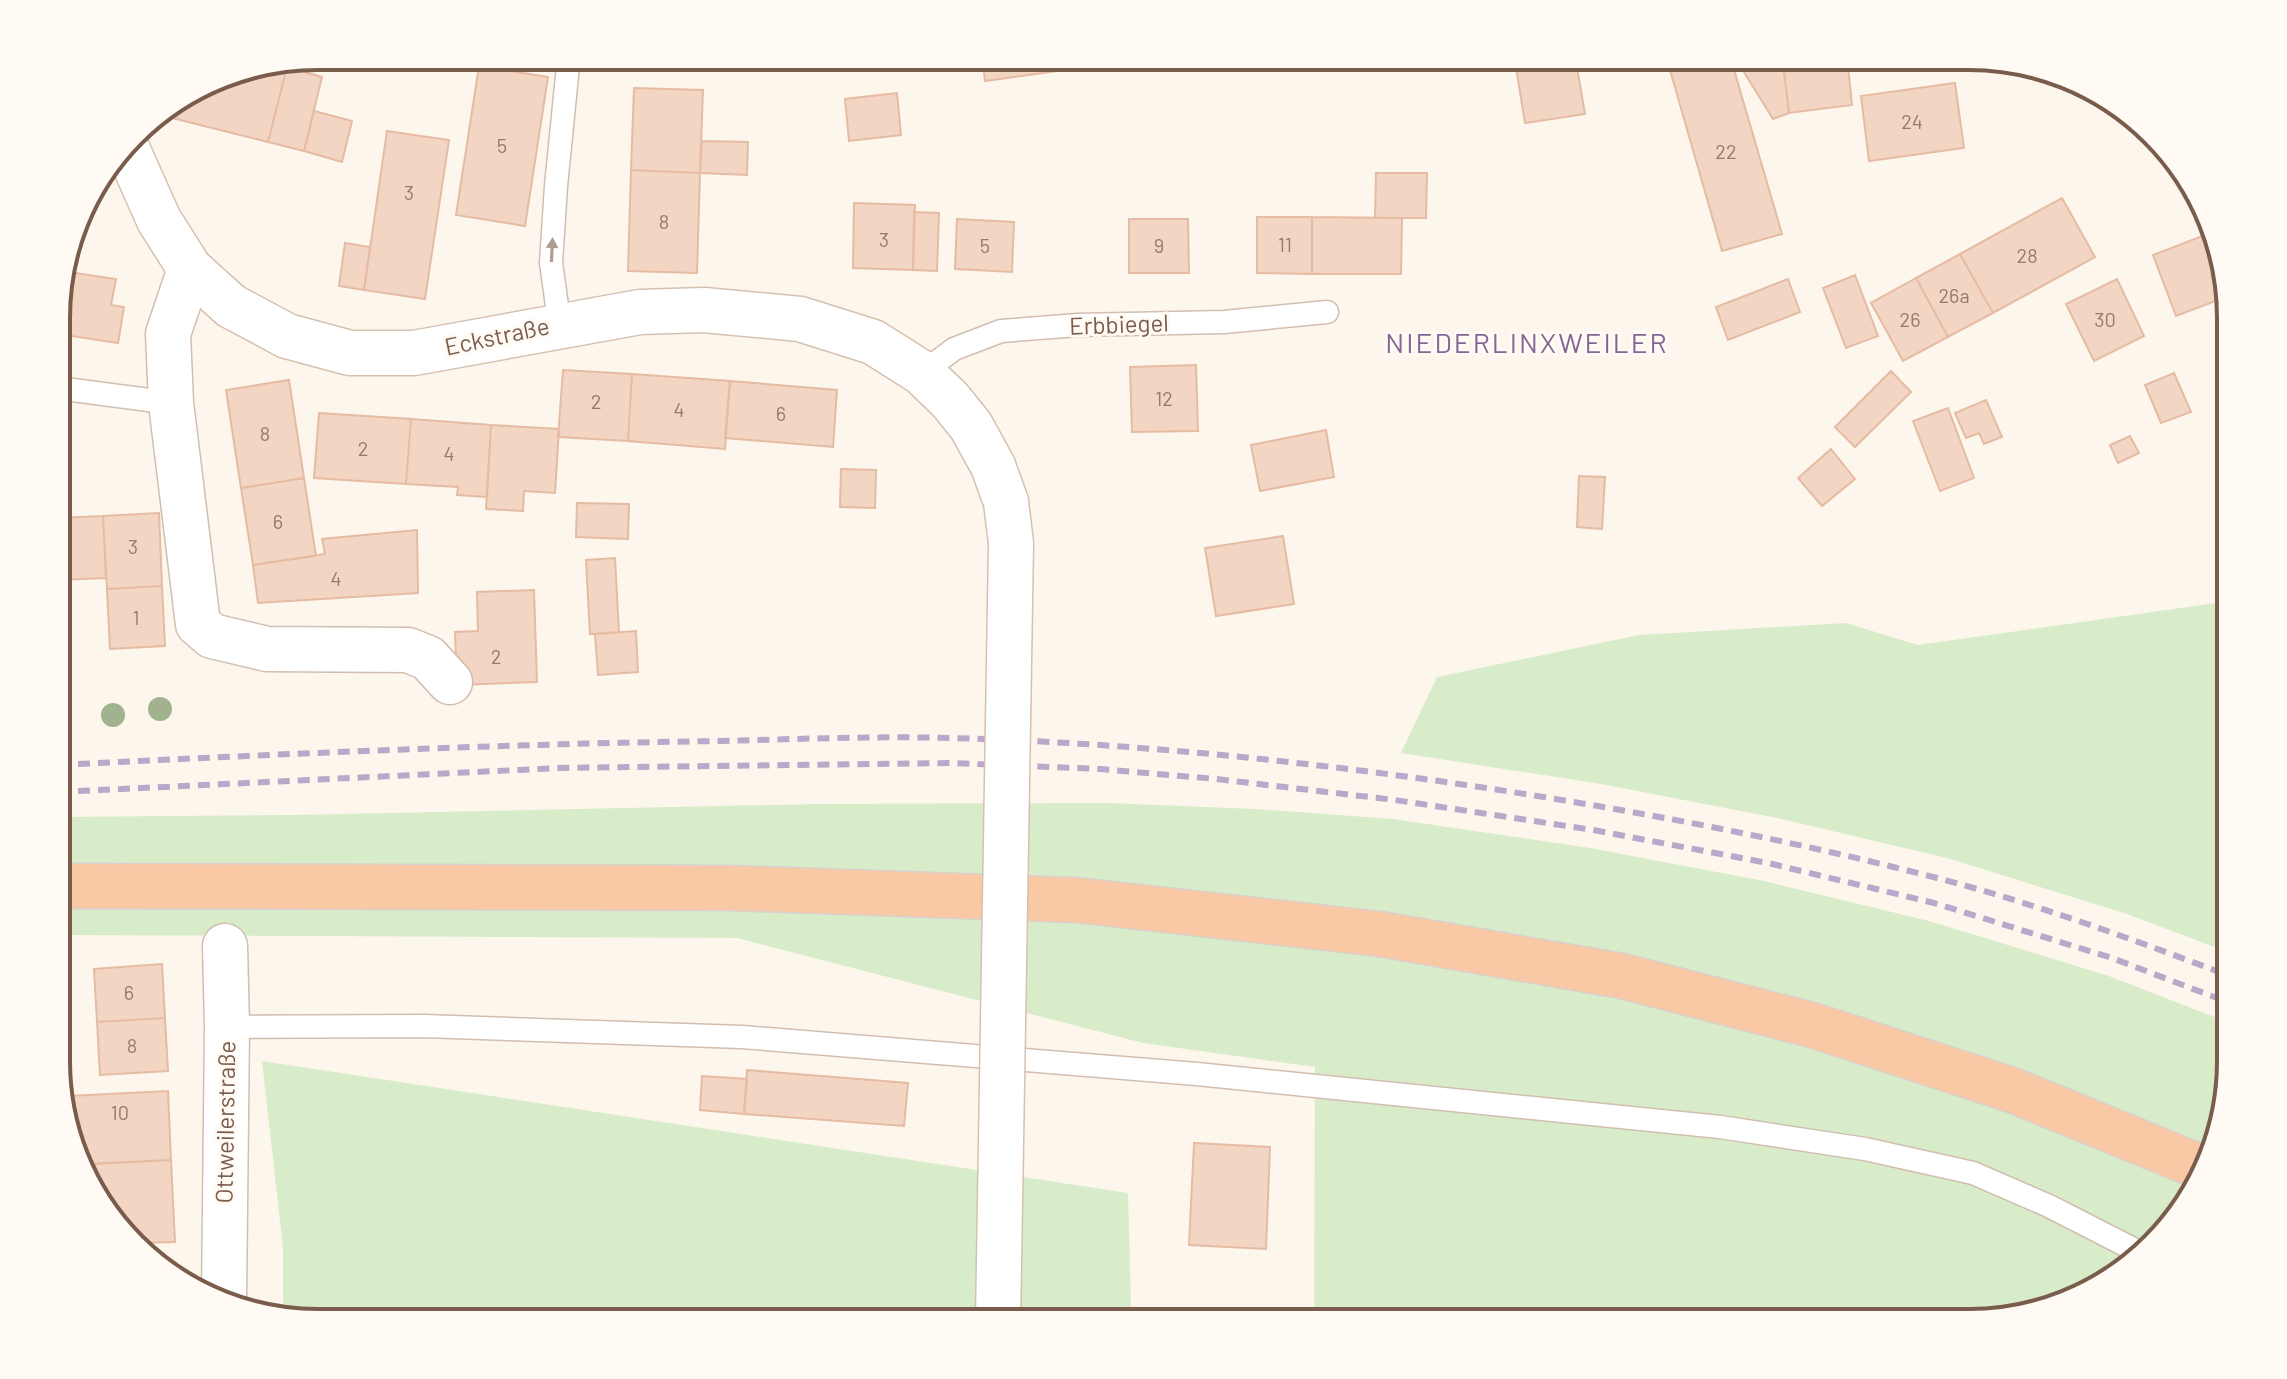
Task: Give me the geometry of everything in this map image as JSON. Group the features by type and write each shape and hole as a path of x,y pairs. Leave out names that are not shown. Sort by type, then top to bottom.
{"highway":[{"path":"70,886 730,888 1076,900 1380,934 1622,976 1812,1025 2012,1090 2194,1164"}],"main road":[{"name":"Eckstraße","path":"130,155 159,220 190,269 231,306 287,336 350,353 414,353 560,327"},
{"path":"190,269 168,334 171,403 198,624 212,636 267,649 408,650 428,658 450,682"},
{"path":"560,327 640,312 704,310 800,319 873,342 922,373 950,400 971,426 993,466 1006,502 1011,543 998,1309"},
{"name":"Ottweilerstraße","path":"224,1290 225,946"}],"lane":[{"name":"Eckstraße","path":"560,327 551,263 568,71"},
{"name":"Erbbiegel","path":"922,373 954,349 1001,331 1078,325 1224,322 1327,312"},
{"path":"70,390 171,403"},
{"path":"227,1027 424,1026 742,1037 1197,1074 1720,1127 1865,1149 1973,1173 2049,1206 2131,1248"}],"green space":[{"path":"2216,603 2216,948 2127,914 1947,858 1777,818 1601,784 1401,753 1437,677 1639,635 1846,623 1918,645"},
{"path":"1109,803 1393,819 1590,848 1764,881 1929,921 2106,975 2216,1018 2215,1094 2209,1125 2184,1185 2166,1212 2144,1236 2120,1258 2093,1276 2049,1296 2018,1304 1985,1308 1314,1308 1315,1067 1143,1043 737,938 70,935 70,817 816,804"},
{"path":"262,1061 1128,1193 1131,1307 1141,1309 285,1307 283,1248"}],"building":[{"path":"1516,70 1577,70 1585,114 1525,123"},
{"path":"1670,70 1734,70 1782,234 1722,251"},
{"path":"1743,70 1784,70 1789,113 1773,119"},
{"path":"1784,70 1848,70 1852,105 1789,113"},
{"path":"301,71 322,77 304,151 268,142 285,73"},
{"path":"478,71 510,71 548,77 525,226 456,215"},
{"path":"984,71 1062,71 985,81"},
{"path":"285,73 268,142 172,118 194,103 238,83"},
{"path":"1955,83 1964,148 1869,161 1861,96"},
{"path":"634,88 703,90 700,173 631,170"},
{"path":"897,93 901,135 849,141 845,99"},
{"path":"314,111 352,121 342,162 304,151"},
{"path":"387,131 449,140 425,299 364,290"},
{"path":"702,141 748,142 747,175 700,173"},
{"path":"631,170 700,173 697,273 628,271"},
{"path":"1376,173 1427,173 1426,218 1375,218"},
{"path":"2062,198 2095,257 1993,313 1960,254"},
{"path":"854,203 915,205 913,270 853,268"},
{"path":"914,212 939,213 937,271 913,270"},
{"path":"1257,217 1312,217 1312,274 1257,273"},
{"path":"1312,217 1402,218 1401,274 1312,274"},
{"path":"957,219 1014,222 1012,272 955,269"},
{"path":"1129,219 1188,219 1189,273 1129,273"},
{"path":"2203,236 2209,254 2216,301 2176,316 2153,255"},
{"path":"345,243 370,247 364,290 339,286"},
{"path":"1960,254 1993,313 1948,337 1916,278"},
{"path":"74,273 116,279 111,305 124,307 118,343 70,336"},
{"path":"1855,275 1878,336 1846,348 1823,288"},
{"path":"1916,278 1948,337 1903,361 1871,303"},
{"path":"1788,279 1800,312 1728,340 1716,307"},
{"path":"2117,279 2144,336 2094,361 2066,304"},
{"path":"1196,365 1198,431 1132,432 1130,367"},
{"path":"563,370 632,374 628,441 558,437"},
{"path":"1891,371 1911,392 1855,447 1835,427"},
{"path":"2174,373 2191,412 2161,423 2145,385"},
{"path":"632,374 730,381 725,449 628,441"},
{"path":"289,380 304,478 241,488 226,390"},
{"path":"730,381 837,390 833,447 725,438"},
{"path":"1986,400 2002,437 1984,444 1979,433 1966,438 1955,413"},
{"path":"1948,408 1974,478 1940,491 1913,421"},
{"path":"319,413 411,419 406,484 314,478"},
{"path":"411,419 491,425 487,497 457,495 458,487 406,484"},
{"path":"491,425 559,429 555,493 524,491 523,511 486,509"},
{"path":"1326,430 1334,477 1260,491 1251,445"},
{"path":"2130,436 2139,453 2118,463 2110,445"},
{"path":"1831,449 1855,479 1822,506 1798,478"},
{"path":"841,469 876,470 875,508 840,507"},
{"path":"1579,476 1605,477 1602,529 1577,527"},
{"path":"304,478 316,556 253,565 241,488"},
{"path":"577,503 629,504 628,539 576,537"},
{"path":"159,513 162,586 107,589 103,516"},
{"path":"103,516 106,578 70,580 70,517"},
{"path":"417,530 418,593 258,603 253,565 325,554 322,539"},
{"path":"1283,536 1294,604 1216,616 1205,548"},
{"path":"615,558 619,632 590,634 586,560"},
{"path":"162,586 165,646 110,649 107,589"},
{"path":"534,590 537,682 457,685 455,632 478,631 477,592"},
{"path":"636,631 638,672 598,675 595,634"},
{"path":"162,964 165,1018 97,1022 94,969"},
{"path":"165,1018 168,1071 100,1075 97,1022"},
{"path":"747,1070 908,1083 904,1126 744,1114"},
{"path":"702,1076 747,1079 744,1114 700,1110"},
{"path":"168,1091 171,1160 93,1164 78,1125 72,1096"},
{"path":"1194,1143 1270,1147 1266,1249 1189,1245"},
{"path":"171,1160 175,1242 149,1243 112,1199 95,1164"}],"railway":[{"path":"70,764 472,747 866,738 1089,744 1224,755 1359,770 1549,798 1827,851 2011,899 2216,971"},
{"path":"70,791 559,768 949,763 1100,769 1216,779 1395,800 1593,830 1768,863 1934,903 2112,958 2216,998"}],"district":[{"name":"NIEDERLINXWEILER","path":"1527,343"}]}
